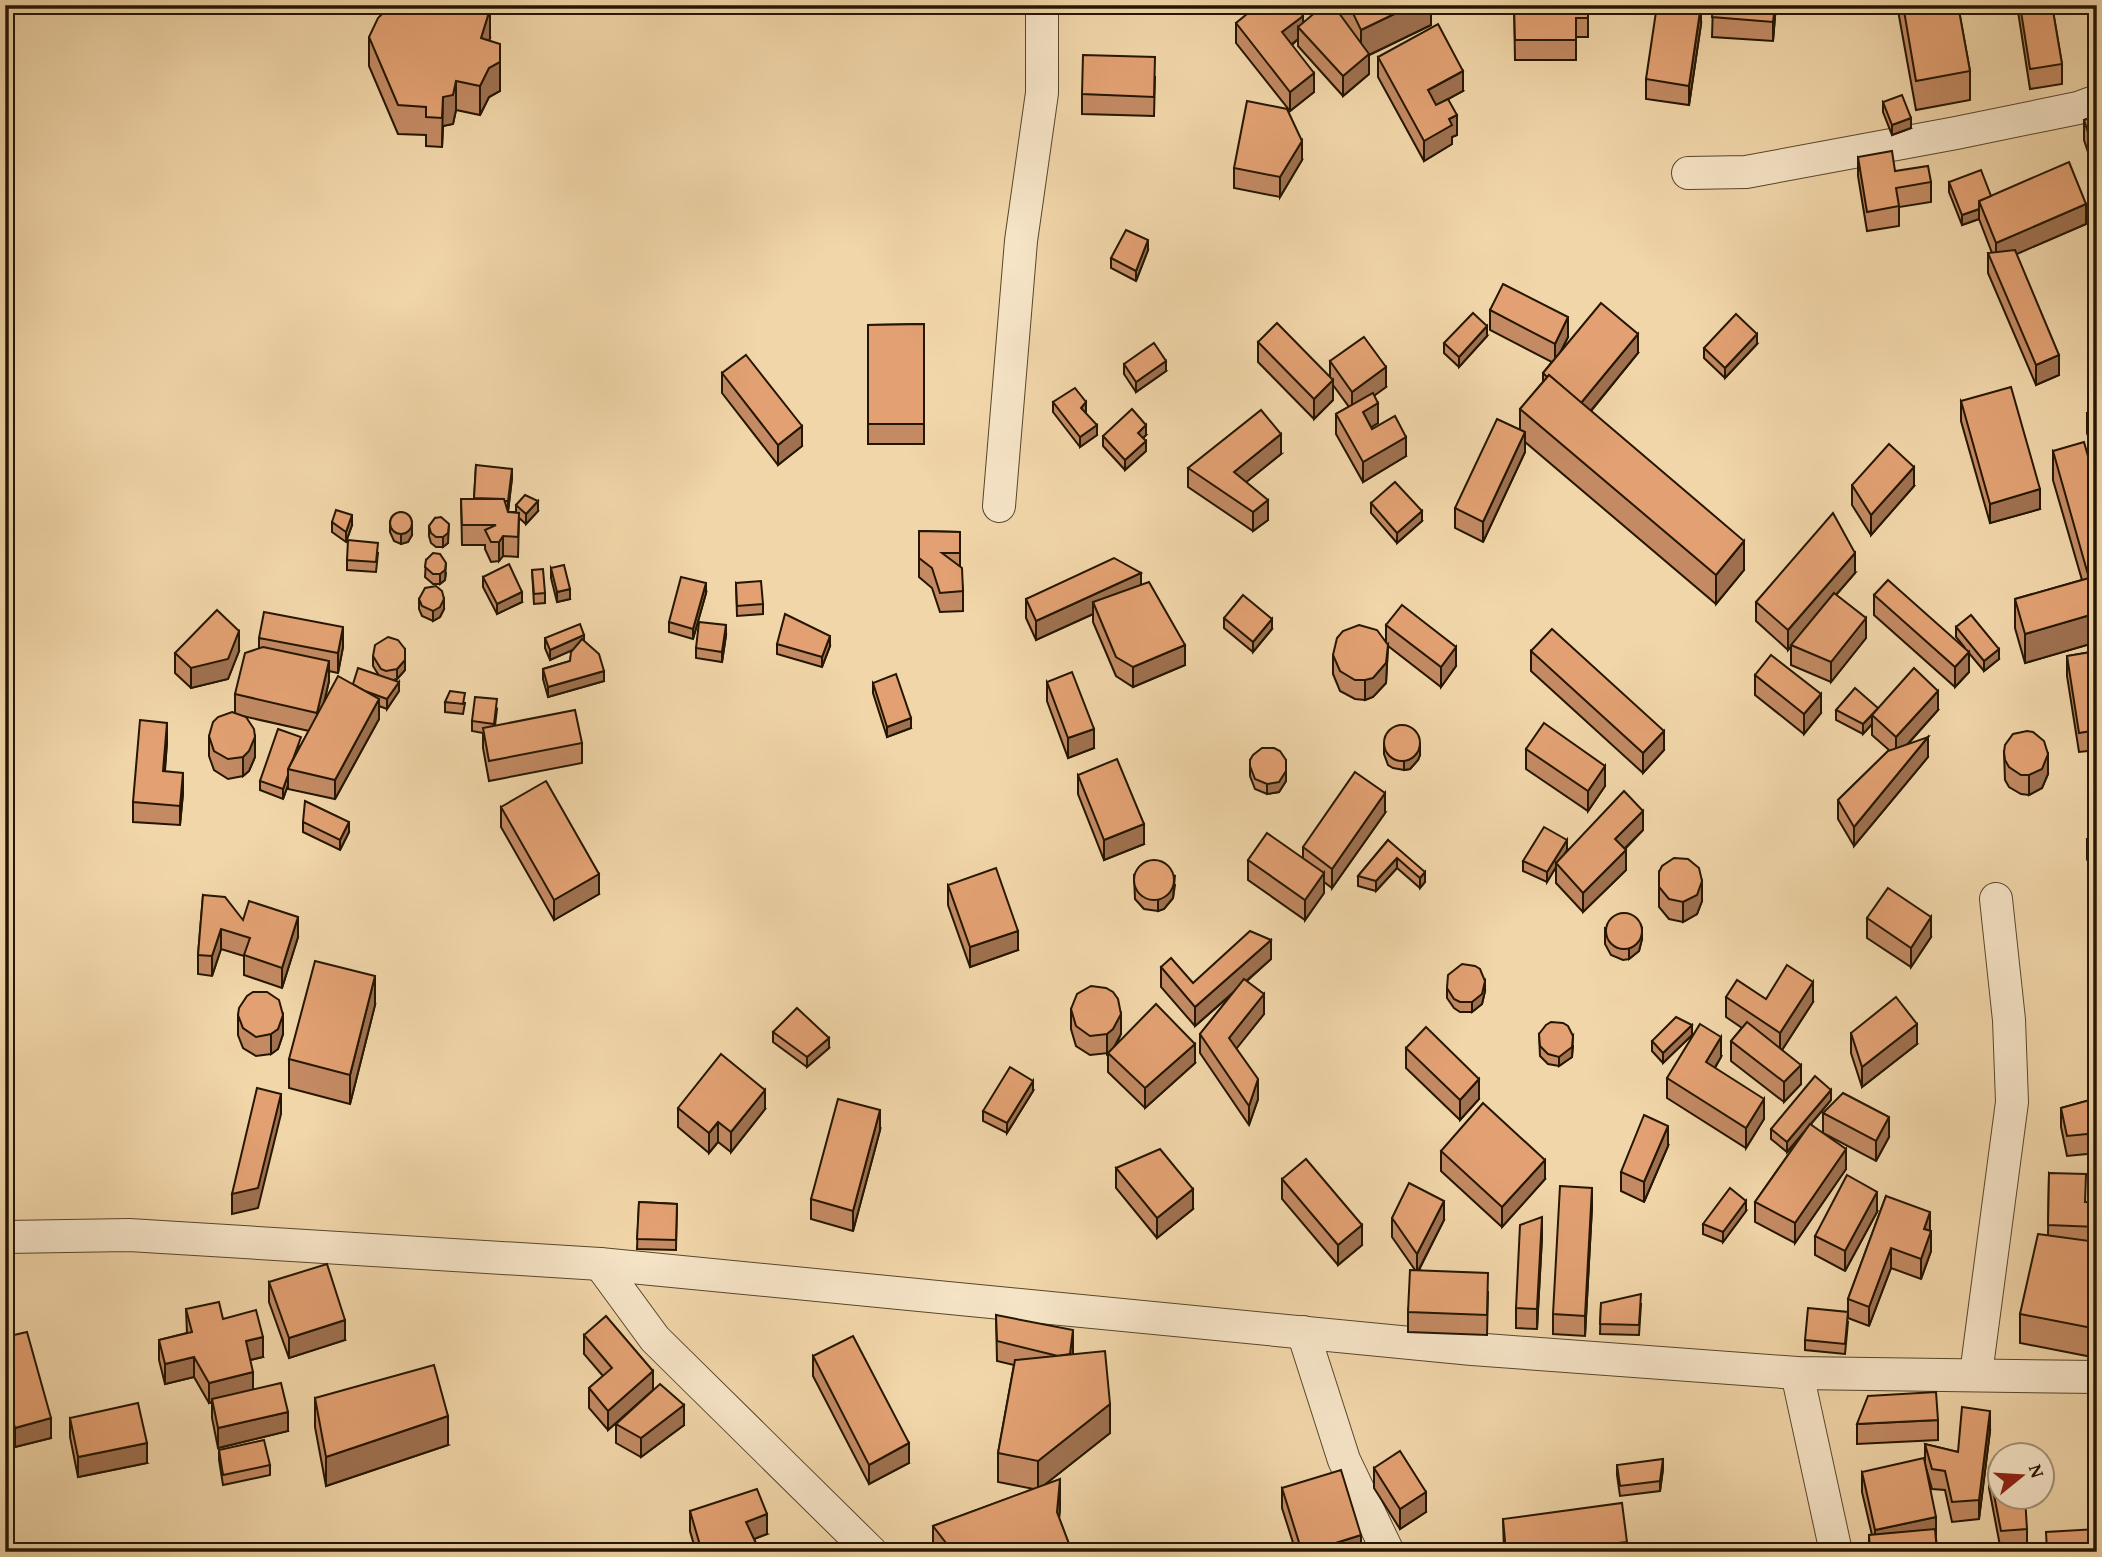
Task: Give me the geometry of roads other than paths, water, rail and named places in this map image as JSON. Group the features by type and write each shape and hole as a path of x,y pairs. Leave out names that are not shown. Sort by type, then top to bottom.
{"street":[{"path":"999,506 1021,241 1042,93 1042,5"},
{"path":"1688,173 1746,172 1956,133 2078,108 2097,101"},
{"path":"1976,1374 2012,1102 2009,1020 1997,899"},
{"path":"5,1237 128,1235 600,1264 1472,1349 1797,1373 2097,1377"},
{"path":"600,1264 655,1339 871,1552"},
{"path":"1303,1332 1344,1460 1388,1552"},
{"path":"1797,1373 1836,1552"}]}
